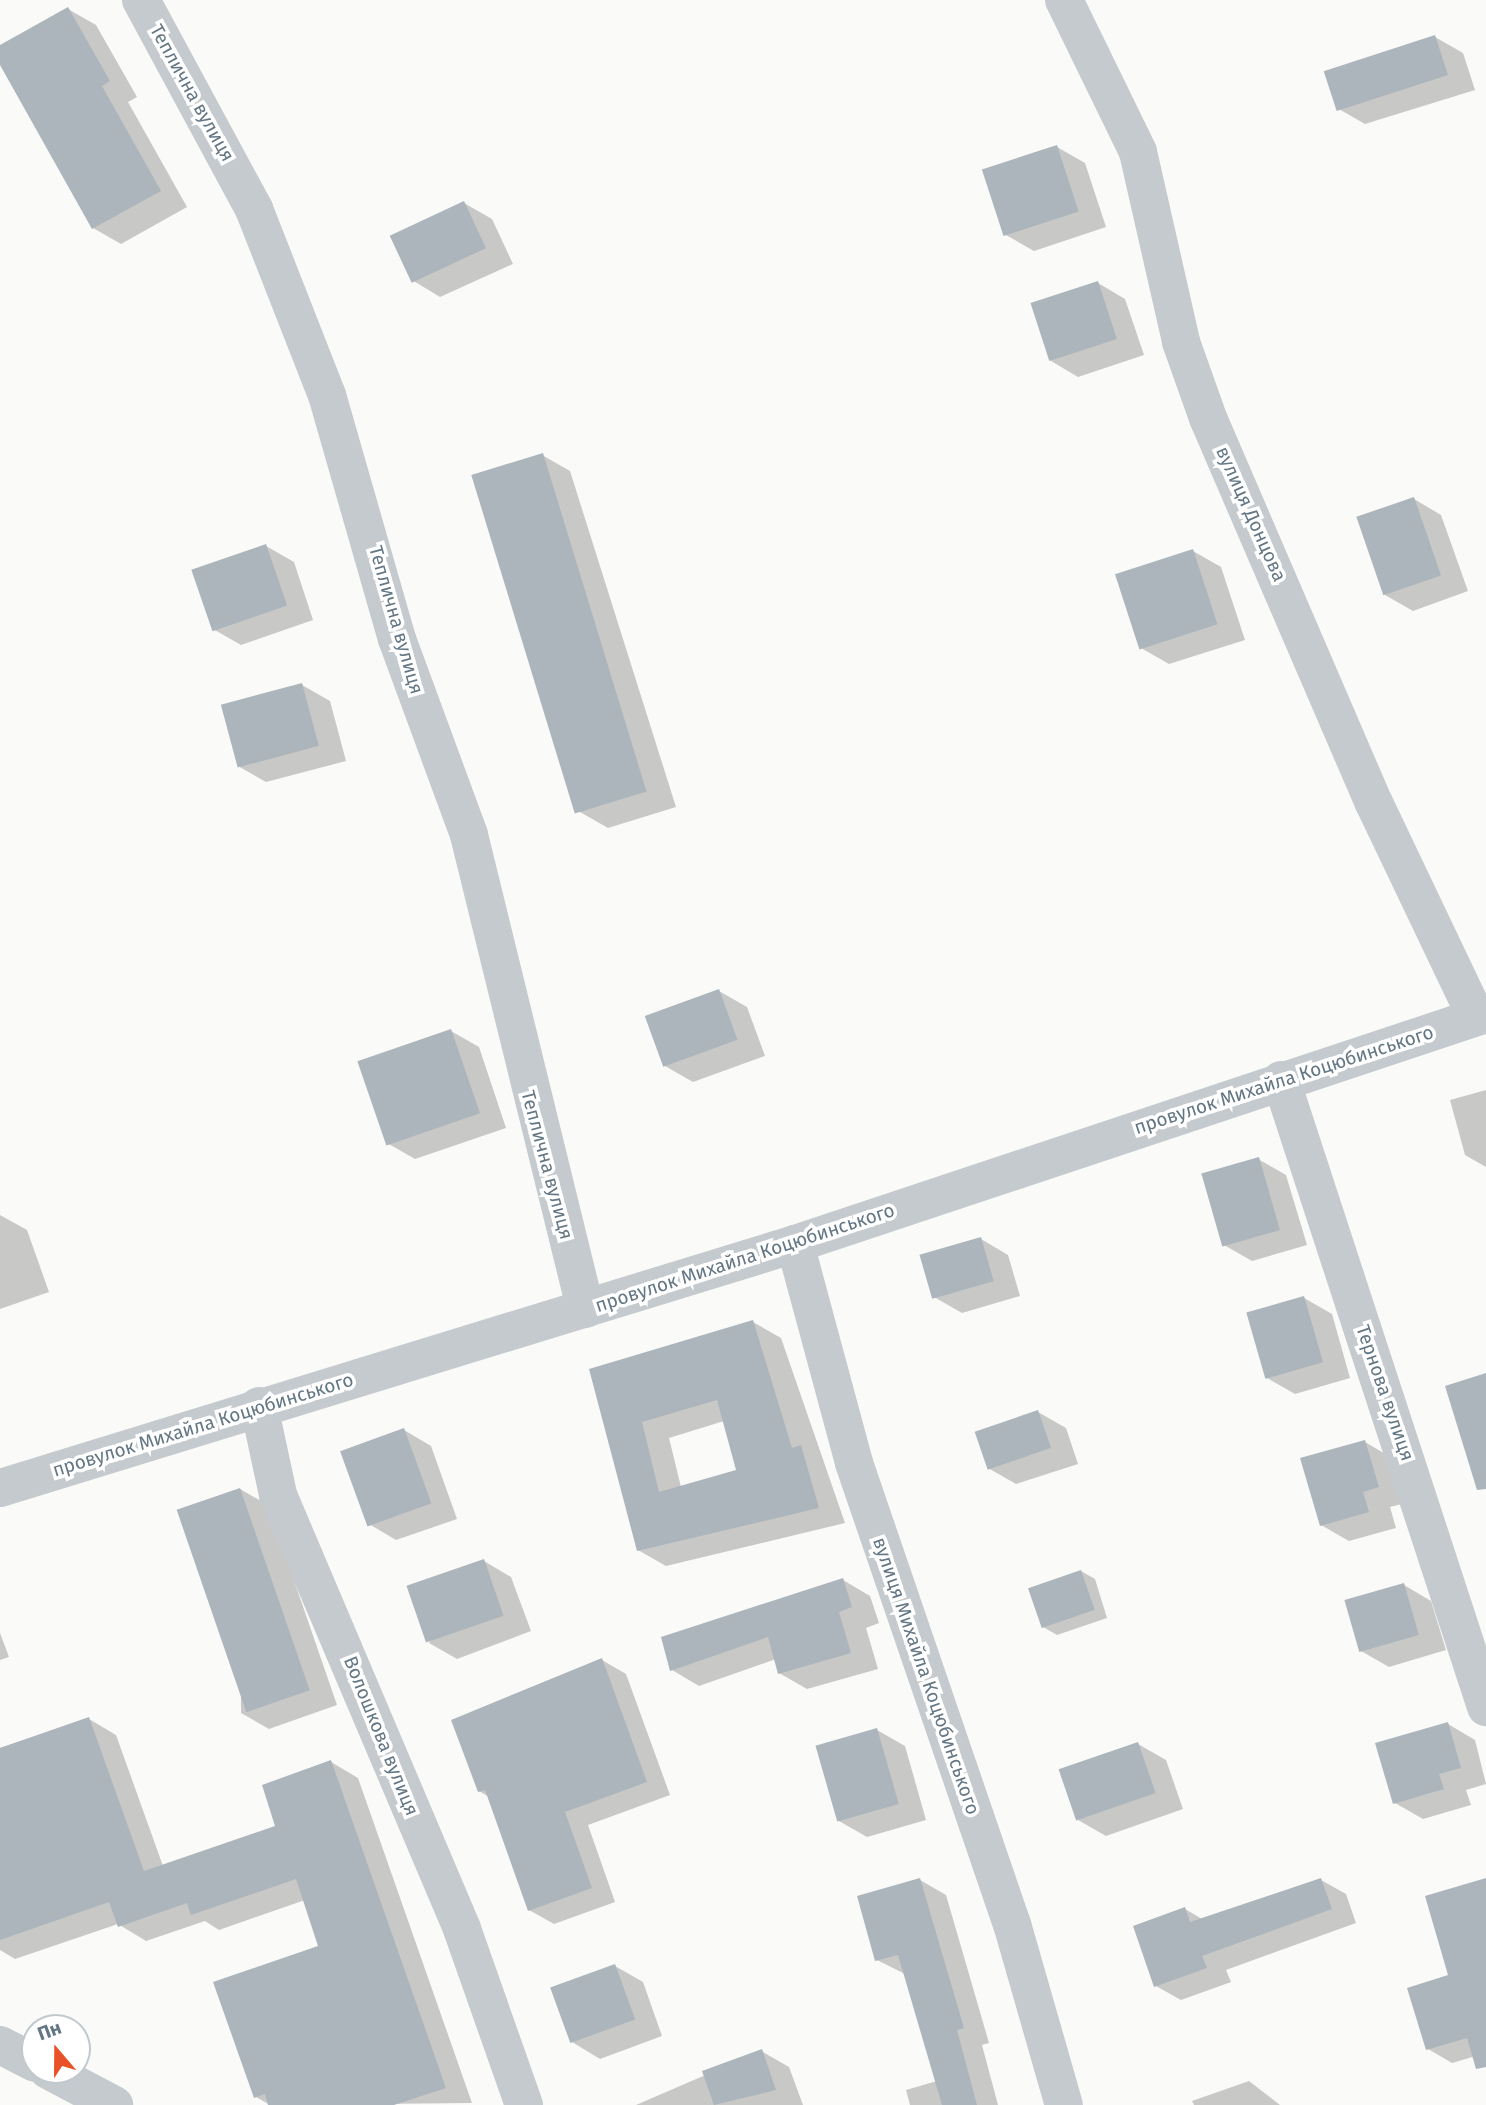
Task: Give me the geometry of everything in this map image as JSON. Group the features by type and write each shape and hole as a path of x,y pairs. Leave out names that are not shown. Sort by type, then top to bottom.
{"street":[{"name":"Теплична вулиця","path":"141,0 254,209 341,435 397,639 469,835 585,1309"},
{"name":"вулиця Донцова","path":"1064,0 1138,152 1181,342 1208,418 1368,791 1481,1015"},
{"name":"провулок Михайла Коцюбинського","path":"0,1488 259,1406 795,1244 1481,1015"},
{"name":"Тернова вулиця","path":"1281,1080 1486,1707"},
{"name":"вулиця Михайла Коцюбинського","path":"795,1244 853,1463 1012,1924 1064,2105"},
{"name":"Волошкова вулиця","path":"259,1406 278,1495 462,1929 524,2105"},
{"path":"0,2045 21,2056"},
{"path":"74,2084 114,2105"}],"building":[{"path":"68,7 110,81 102,86 161,191 92,229 0,65 0,45"},
{"path":"1435,35 1448,75 1337,111 1324,71"},
{"path":"1057,145 1079,212 1003,236 982,169"},
{"path":"464,201 486,248 412,283 390,236"},
{"path":"1098,281 1117,339 1049,361 1030,303"},
{"path":"543,453 646,792 575,813 471,475"},
{"path":"1414,497 1441,575 1383,595 1356,517"},
{"path":"266,544 287,605 212,631 191,570"},
{"path":"1193,549 1217,624 1139,649 1115,574"},
{"path":"302,683 319,746 238,768 221,705"},
{"path":"719,989 737,1040 663,1067 645,1016"},
{"path":"451,1029 480,1113 386,1145 357,1061"},
{"path":"1259,1157 1280,1230 1222,1247 1201,1174"},
{"path":"981,1237 994,1281 932,1299 919,1255"},
{"path":"1304,1296 1323,1362 1265,1379 1246,1313"},
{"path":"753,1320 792,1448 801,1445 819,1508 637,1551 589,1369","holes":["717,1400 736,1470 659,1492 642,1422"]},
{"path":"1486,1373 1486,1489 1477,1490 1445,1386"},
{"path":"1038,1410 1051,1448 988,1470 975,1432"},
{"path":"404,1428 431,1503 367,1526 340,1451"},
{"path":"1365,1440 1379,1487 1363,1492 1369,1512 1320,1526 1300,1458"},
{"path":"240,1488 310,1690 246,1712 177,1510"},
{"path":"484,1559 504,1616 426,1642 406,1586"},
{"path":"1081,1570 1095,1610 1042,1628 1028,1588"},
{"path":"843,1578 852,1607 839,1612 851,1653 778,1674 768,1637 670,1671 661,1637"},
{"path":"1404,1583 1419,1635 1359,1652 1344,1600"},
{"path":"602,1658 647,1782 565,1812 592,1888 528,1911 485,1790 478,1792 451,1720"},
{"path":"89,1717 144,1871 275,1826 262,1785 331,1760 446,2088 394,2105 268,2105 265,2094 254,2098 213,1982 318,1946 296,1879 191,1915 187,1903 118,1927 109,1902 0,1940 0,1748"},
{"path":"1448,1722 1461,1768 1439,1774 1444,1789 1393,1804 1375,1743"},
{"path":"877,1728 899,1804 837,1822 815,1746"},
{"path":"1138,1742 1156,1793 1076,1820 1059,1769"},
{"path":"920,1878 964,2028 957,2030 977,2105 942,2105 898,1955 875,1961 857,1896"},
{"path":"1321,1878 1332,1909 1202,1956 1207,1968 1154,1987 1133,1926 1185,1907 1190,1922"},
{"path":"1486,1878 1486,2067 1476,2069 1467,2038 1426,2050 1407,1988 1448,1975 1425,1896"},
{"path":"615,1964 635,2019 570,2043 550,1988"},
{"path":"762,2049 776,2090 714,2105 702,2071"}]}
